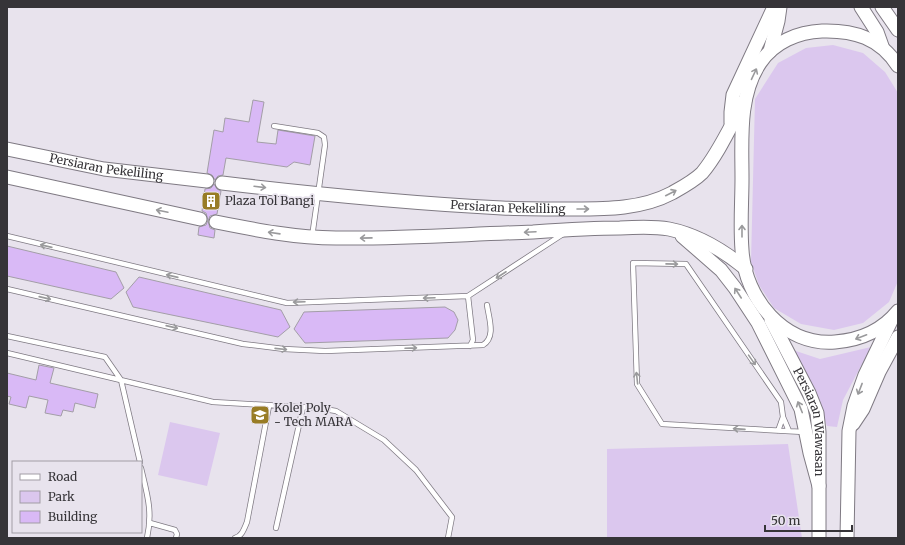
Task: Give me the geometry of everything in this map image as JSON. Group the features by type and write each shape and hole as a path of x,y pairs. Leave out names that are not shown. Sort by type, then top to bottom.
{"main road":[{"path":"731,125 733,95 774,7"},
{"path":"770,51 777,26 780,7"},
{"path":"860,7 877,32 882,46"},
{"path":"882,7 898,30"},
{"path":"896,313 881,327 860,338 823,342 799,337 779,325 767,313 756,295 746,269 742,251 742,134 746,100 752,77 760,63 770,51 783,41 801,34 819,31 837,31 862,36 882,46 898,66"},
{"name":"Persiaran Pekeliling","path":"222,183 405,202 535,209 609,209 634,206 654,201 672,193 701,174 711,160 746,100"},
{"name":"Persiaran Pekeliling","path":"7,149 104,169 207,181"},
{"path":"7,176 200,220"},
{"name":"Persiaran Pekeliling","path":"216,222 269,232 336,238 405,237 636,227 657,228 694,236 708,242 734,259 746,269"},
{"path":"675,231 690,241 736,288 758,323 801,409 819,486"},
{"name":"Persiaran Wawasan","path":"767,313 809,393 817,414 819,423 819,538"},
{"path":"847,538 849,431 854,406 862,383 896,313"},
{"path":"849,431 863,409 879,372 898,337"}],"lane":[{"path":"274,126 318,133 324,137 325,145 312,237"},
{"path":"7,236 287,303 468,296 569,230"},
{"path":"789,431 783,417 781,402 686,264 633,263 637,384 662,424 806,432"},
{"path":"7,289 243,344 284,350 325,351 483,346 490,339 491,333 487,305"},
{"path":"468,296 473,340 470,346"},
{"path":"7,336 105,357 122,380 140,461"},
{"path":"7,353 213,402 318,408 336,411 384,440 416,470 452,518 448,538"},
{"path":"235,538 243,532 247,522 269,406"},
{"path":"276,528 303,407"},
{"path":"778,431 783,417"},
{"path":"142,472 150,508 150,523 147,538"},
{"path":"150,523 175,530 177,534 176,538"}],"green space":[{"path":"833,45 863,53 885,72 898,93 898,281 889,302 863,323 834,330 801,324 774,308 759,285 751,262 755,99 778,63 806,48"},
{"path":"784,347 820,359 871,347 843,400 837,427 827,426 819,404"},
{"path":"170,422 220,433 207,486 158,475"},
{"path":"788,444 802,538 607,538 607,449"}],"building":[{"path":"253,100 264,102 257,142 276,144 278,130 315,136 310,165 294,162 287,167 226,158 223,175 218,176 215,180 212,175 207,173 214,130 223,132 225,118 249,122"},
{"path":"214,184 217,189 221,191 217,214 210,216 208,221 210,228 215,230 214,238 198,235 199,227 206,225 208,220 206,213 202,211 205,189 211,188"},
{"path":"7,246 116,272 124,288 111,299 7,276"},
{"path":"139,277 281,310 290,327 278,337 133,307 126,292"},
{"path":"445,307 454,312 458,320 455,330 448,338 305,343 294,329 304,312"},
{"path":"39,365 54,368 50,383 98,394 95,408 75,403 73,412 63,410 61,416 45,413 48,400 29,396 26,408 9,404 11,397 7,396 7,373 36,380"}],"place":[{"name":"Plaza Tol Bangi","path":"211,201"},
{"name":"Kolej Poly - Tech MARA","path":"260,415"}]}
